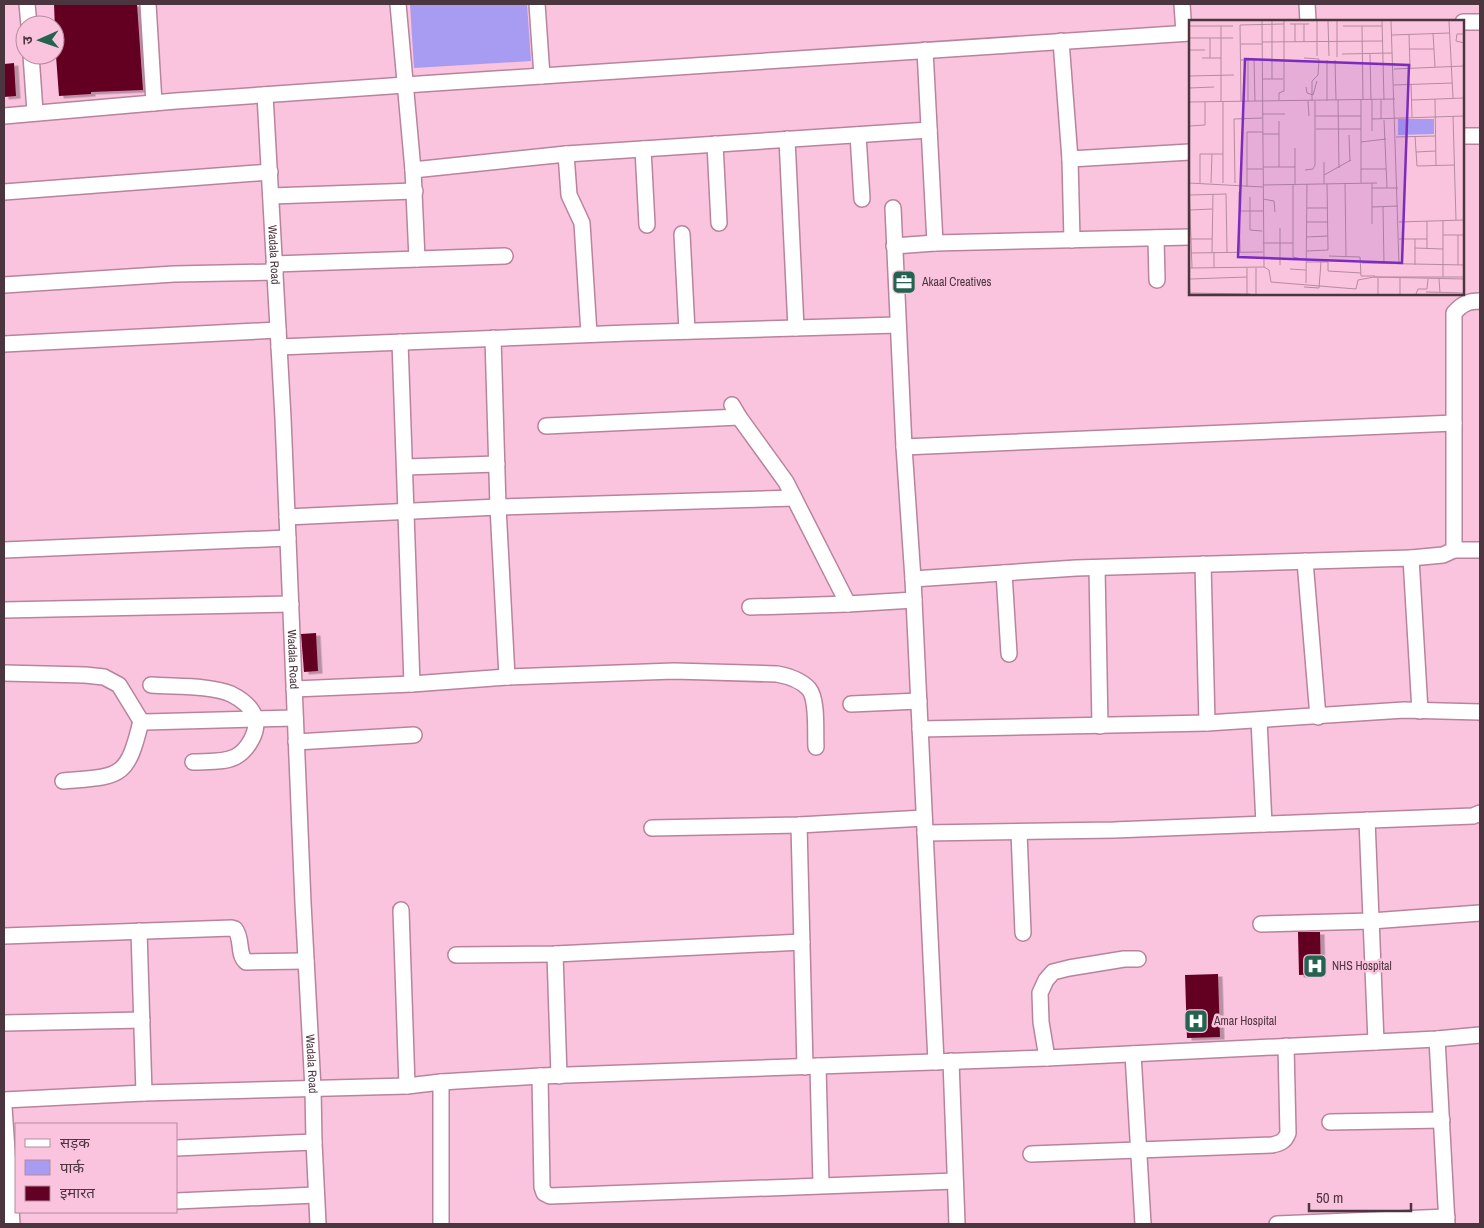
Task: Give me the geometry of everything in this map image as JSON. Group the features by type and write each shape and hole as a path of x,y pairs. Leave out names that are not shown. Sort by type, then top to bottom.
{"street":[{"path":"148,4 154,103"},
{"path":"398,4 415,191 416,259"},
{"path":"537,4 542,76"},
{"path":"4,116 35,112 405,85 1187,33 1182,4"},
{"path":"1307,4 1308,20"},
{"path":"1464,22 1480,22"},
{"path":"1061,41 1070,159 1072,240"},
{"path":"925,50 935,243"},
{"path":"32,65 35,112"},
{"name":"Wadala Road","path":"265,95 288,538 318,1224"},
{"path":"413,170 566,154 929,130"},
{"path":"858,135 862,199"},
{"path":"1464,136 1480,136"},
{"path":"787,139 796,328"},
{"path":"715,144 719,223"},
{"path":"643,149 648,226"},
{"path":"1070,159 1189,152"},
{"path":"566,154 569,195 582,223 589,334"},
{"path":"4,192 270,172"},
{"path":"271,196 415,191"},
{"path":"893,208 897,325 913,579 925,826 957,1224"},
{"path":"682,234 687,331"},
{"path":"894,246 935,243 1189,237"},
{"path":"1156,238 1157,280"},
{"path":"4,285 416,259 505,256"},
{"path":"1454,550 1454,313 1460,306 1470,301 1480,301"},
{"path":"279,347 589,334 897,325"},
{"path":"4,344 278,330"},
{"path":"493,338 498,507 507,677"},
{"path":"400,342 412,684"},
{"path":"546,426 735,411 786,482 848,604"},
{"path":"904,447 1454,423"},
{"path":"405,467 497,464"},
{"path":"287,517 498,507 794,498"},
{"path":"4,550 288,538"},
{"path":"913,579 1097,568 1411,558 1443,555 1454,550 1480,550"},
{"path":"1411,558 1420,711"},
{"path":"1305,561 1318,717"},
{"path":"1203,564 1207,723"},
{"path":"1097,568 1100,726"},
{"path":"1004,573 1009,654"},
{"path":"750,607 914,600"},
{"path":"4,610 291,604"},
{"path":"294,689 412,684 507,677 674,671 777,674 787,676 809,689 814,699 816,747"},
{"path":"4,673 104,677 119,685 141,721 132,755 117,773 109,776 63,781"},
{"path":"151,685 222,691 245,703 256,719 252,738 247,747 234,758 193,762"},
{"path":"851,704 918,700"},
{"path":"920,729 1207,723 1404,710 1480,712"},
{"path":"141,721 152,723 295,718"},
{"path":"1259,720 1264,824"},
{"path":"296,742 414,735"},
{"path":"652,828 800,824 925,826 1019,832 1473,816 1480,813"},
{"path":"1367,820 1376,1042"},
{"path":"800,824 802,942 820,1185"},
{"path":"1019,832 1023,933"},
{"path":"401,910 407,1086"},
{"path":"1260,924 1371,921 1480,913"},
{"path":"4,936 232,928 236,929 240,937 241,956 246,962 306,961"},
{"path":"139,931 144,1093"},
{"path":"456,955 555,954 802,942"},
{"path":"555,954 559,1076"},
{"path":"1047,1058 1041,1022 1040,993 1049,976 1053,972 1070,968 1124,959 1138,959"},
{"path":"4,1023 142,1020"},
{"path":"4,1100 144,1093 407,1086 540,1076 1047,1058 1480,1036"},
{"path":"1277,1224 1447,1220 1438,1039"},
{"path":"1031,1154 1280,1144 1286,1139 1288,1132 1286,1046"},
{"path":"1134,1054 1143,1224"},
{"path":"540,1076 542,1187 544,1193 550,1196 955,1181"},
{"path":"441,1082 441,1224"},
{"path":"4,1107 12,1156 14,1207 12,1224"},
{"path":"1330,1122 1442,1120"},
{"path":"178,1148 314,1142"},
{"path":"178,1201 316,1195"}],"green space":[{"path":"410,4 527,4 531,61 414,68"}],"building":[{"path":"54,4 137,4 143,90 91,92 91,94 59,96 57,65 65,65 65,15 54,15"},
{"path":"14,63 16,96 4,97 4,64"},
{"path":"316,633 318,671 304,672 301,634"},
{"path":"1298,932 1320,932 1321,974 1299,975"},
{"path":"1218,974 1220,1037 1187,1038 1185,975"}],"place":[{"name":"Akaal Creatives","path":"904,282"},
{"name":"NHS Hospital","path":"1315,966"},
{"name":"Amar Hospital","path":"1196,1021"}]}
